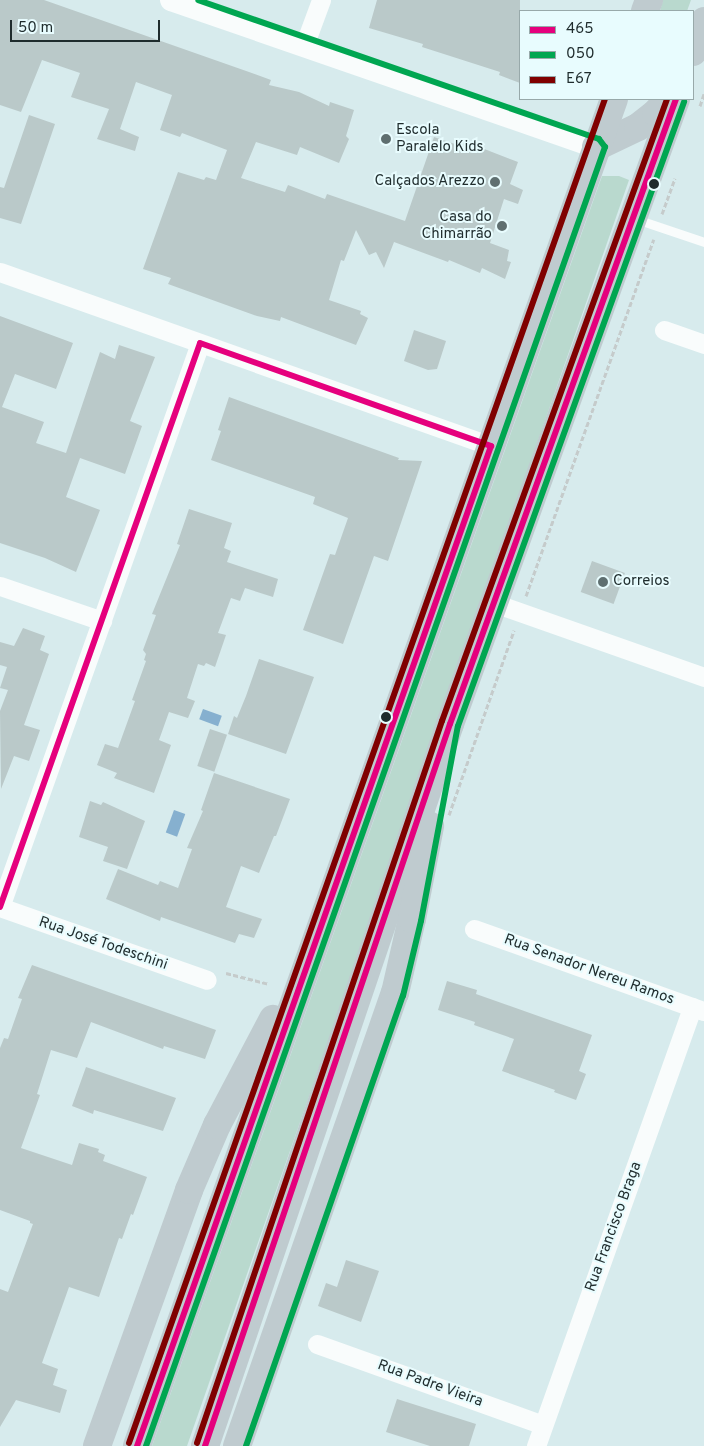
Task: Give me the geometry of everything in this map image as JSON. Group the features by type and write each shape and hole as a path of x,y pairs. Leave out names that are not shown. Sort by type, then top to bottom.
{"highway":[{"path":"694,49 704,21"},
{"path":"137,1446 614,100"},
{"path":"596,147 638,127 656,113 667,100"},
{"path":"204,1446 450,724 633,218 687,105"},
{"path":"238,1446 395,993 412,919 450,724"},
{"path":"97,1446 178,1219 204,1153 319,931"}],"street":[{"path":"171,0 596,147"},
{"path":"304,46 321,0"},
{"path":"0,272 491,446"},
{"path":"664,330 704,344"},
{"path":"0,907 200,343"},
{"path":"0,586 102,621"},
{"path":"494,603 704,677"},
{"name":"Rua José Todeschini","path":"0,907 207,980"},
{"name":"Rua Senador Nereu Ramos","path":"474,930 698,1009"},
{"name":"Rua Francisco Braga","path":"536,1446 698,1009"},
{"name":"Rua Padre Vieira","path":"317,1344 543,1425"}],"lane":[{"path":"633,218 704,242"}],"path":[{"path":"687,105 704,94"},
{"path":"527,592 677,170"},
{"path":"446,822 514,630"},
{"path":"226,973 269,984"}],"green space":[{"path":"663,0 691,0 687,10 660,10"},
{"path":"602,176 619,176 629,180 187,1446 152,1446"}],"water":[{"path":"203,709 222,716 218,726 199,719"},
{"path":"174,810 185,814 177,837 166,833"}],"building":[{"path":"0,0 44,0 271,80 269,85 299,92 329,106 330,102 354,110 346,136 349,139 339,163 300,147 297,155 256,142 241,178 285,192 288,185 325,199 327,194 405,221 434,137 473,150 474,145 518,162 510,184 523,190 518,204 504,199 490,243 509,250 507,261 511,262 505,279 482,268 480,273 449,260 448,262 394,242 384,268 376,252 369,255 356,230 344,261 341,260 329,300 361,311 360,314 368,318 356,345 281,317 280,321 257,316 168,284 171,278 143,269 178,172 204,180 206,177 216,180 227,150 182,133 180,137 160,130 172,95 136,82 120,129 139,137 135,151 97,139 109,109 71,97 80,73 42,60 21,112 0,105"},
{"path":"377,0 520,0 519,83 499,75 500,72 422,47 423,44 369,28"},
{"path":"29,115 55,124 21,224 0,218 0,187 4,188"},
{"path":"0,316 73,343 56,389 15,374 2,407 44,422 36,443 66,453 100,352 115,359 119,345 155,357 130,421 142,426 125,474 80,458 66,497 100,510 76,572 45,558 0,543"},
{"path":"414,330 446,341 437,369 428,370 404,361"},
{"path":"229,397 399,458 398,460 422,461 388,561 374,556 343,644 303,630 330,554 335,555 348,518 313,504 315,497 211,460 221,431 218,430"},
{"path":"189,509 232,523 224,548 231,551 227,562 278,579 273,597 245,588 240,601 231,598 218,633 226,635 215,667 206,663 204,666 198,664 187,698 195,701 188,718 169,712 159,740 171,745 154,793 114,778 117,773 97,765 105,744 118,748 135,701 132,700 146,661 144,660 146,654 143,650 156,615 152,614 180,545 177,544"},
{"name":"Correios","path":"592,561 625,573 614,604 581,592"},
{"path":"23,628 45,636 40,650 49,654 24,725 40,730 29,761 14,756 1,789 0,711 8,690 0,688 7,667 0,665 0,642 14,646"},
{"path":"259,659 314,677 286,754 228,734 234,716 237,718"},
{"path":"210,729 227,735 214,772 197,766"},
{"path":"214,773 290,799 259,873 241,866 226,907 262,919 254,938 239,934 235,943 161,917 160,921 106,899 118,869 158,885 160,881 178,888 192,849 187,848 203,811 201,810"},
{"path":"90,801 101,805 103,802 145,821 127,869 103,861 108,847 79,837"},
{"path":"32,965 216,1030 205,1059 164,1046 163,1049 91,1022 77,1058 51,1050 37,1094 40,1095 21,1148 72,1165 79,1143 99,1149 98,1152 105,1155 103,1161 147,1177 122,1239 119,1238 99,1297 69,1287 42,1363 58,1369 53,1385 67,1390 60,1413 16,1400 0,1427 0,1289 8,1292 33,1224 30,1221 0,1210 0,1048 4,1038 8,1039 22,999 18,998"},
{"path":"447,981 477,990 476,994 592,1035 579,1071 586,1074 576,1100 554,1092 555,1090 502,1071 514,1039 474,1025 475,1022 438,1010"},
{"path":"86,1067 176,1098 163,1131 94,1110 93,1114 72,1106"},
{"path":"346,1260 379,1271 361,1322 318,1306 326,1283 337,1287"},
{"path":"397,1399 476,1424 469,1446 430,1446 386,1432"}],"transit line":[{"name":"050","path":"146,1446 605,147 599,139 198,0"},
{"name":"E67","path":"129,1443 605,100"},
{"name":"E67","path":"197,1443 442,721 667,100"},
{"name":"465","path":"205,1446 450,724 676,100"},
{"name":"050","path":"246,1446 403,996 421,921 458,726 684,102"},
{"name":"465","path":"0,907 200,343 491,446 137,1446"}],"place":[{"name":"Escola Paralelo Kids","path":"386,139"},
{"name":"Calçados Arezzo","path":"495,182"},
{"name":"Casa do Chimarrão","path":"502,226"},
{"name":"Correios","path":"603,582"}]}
